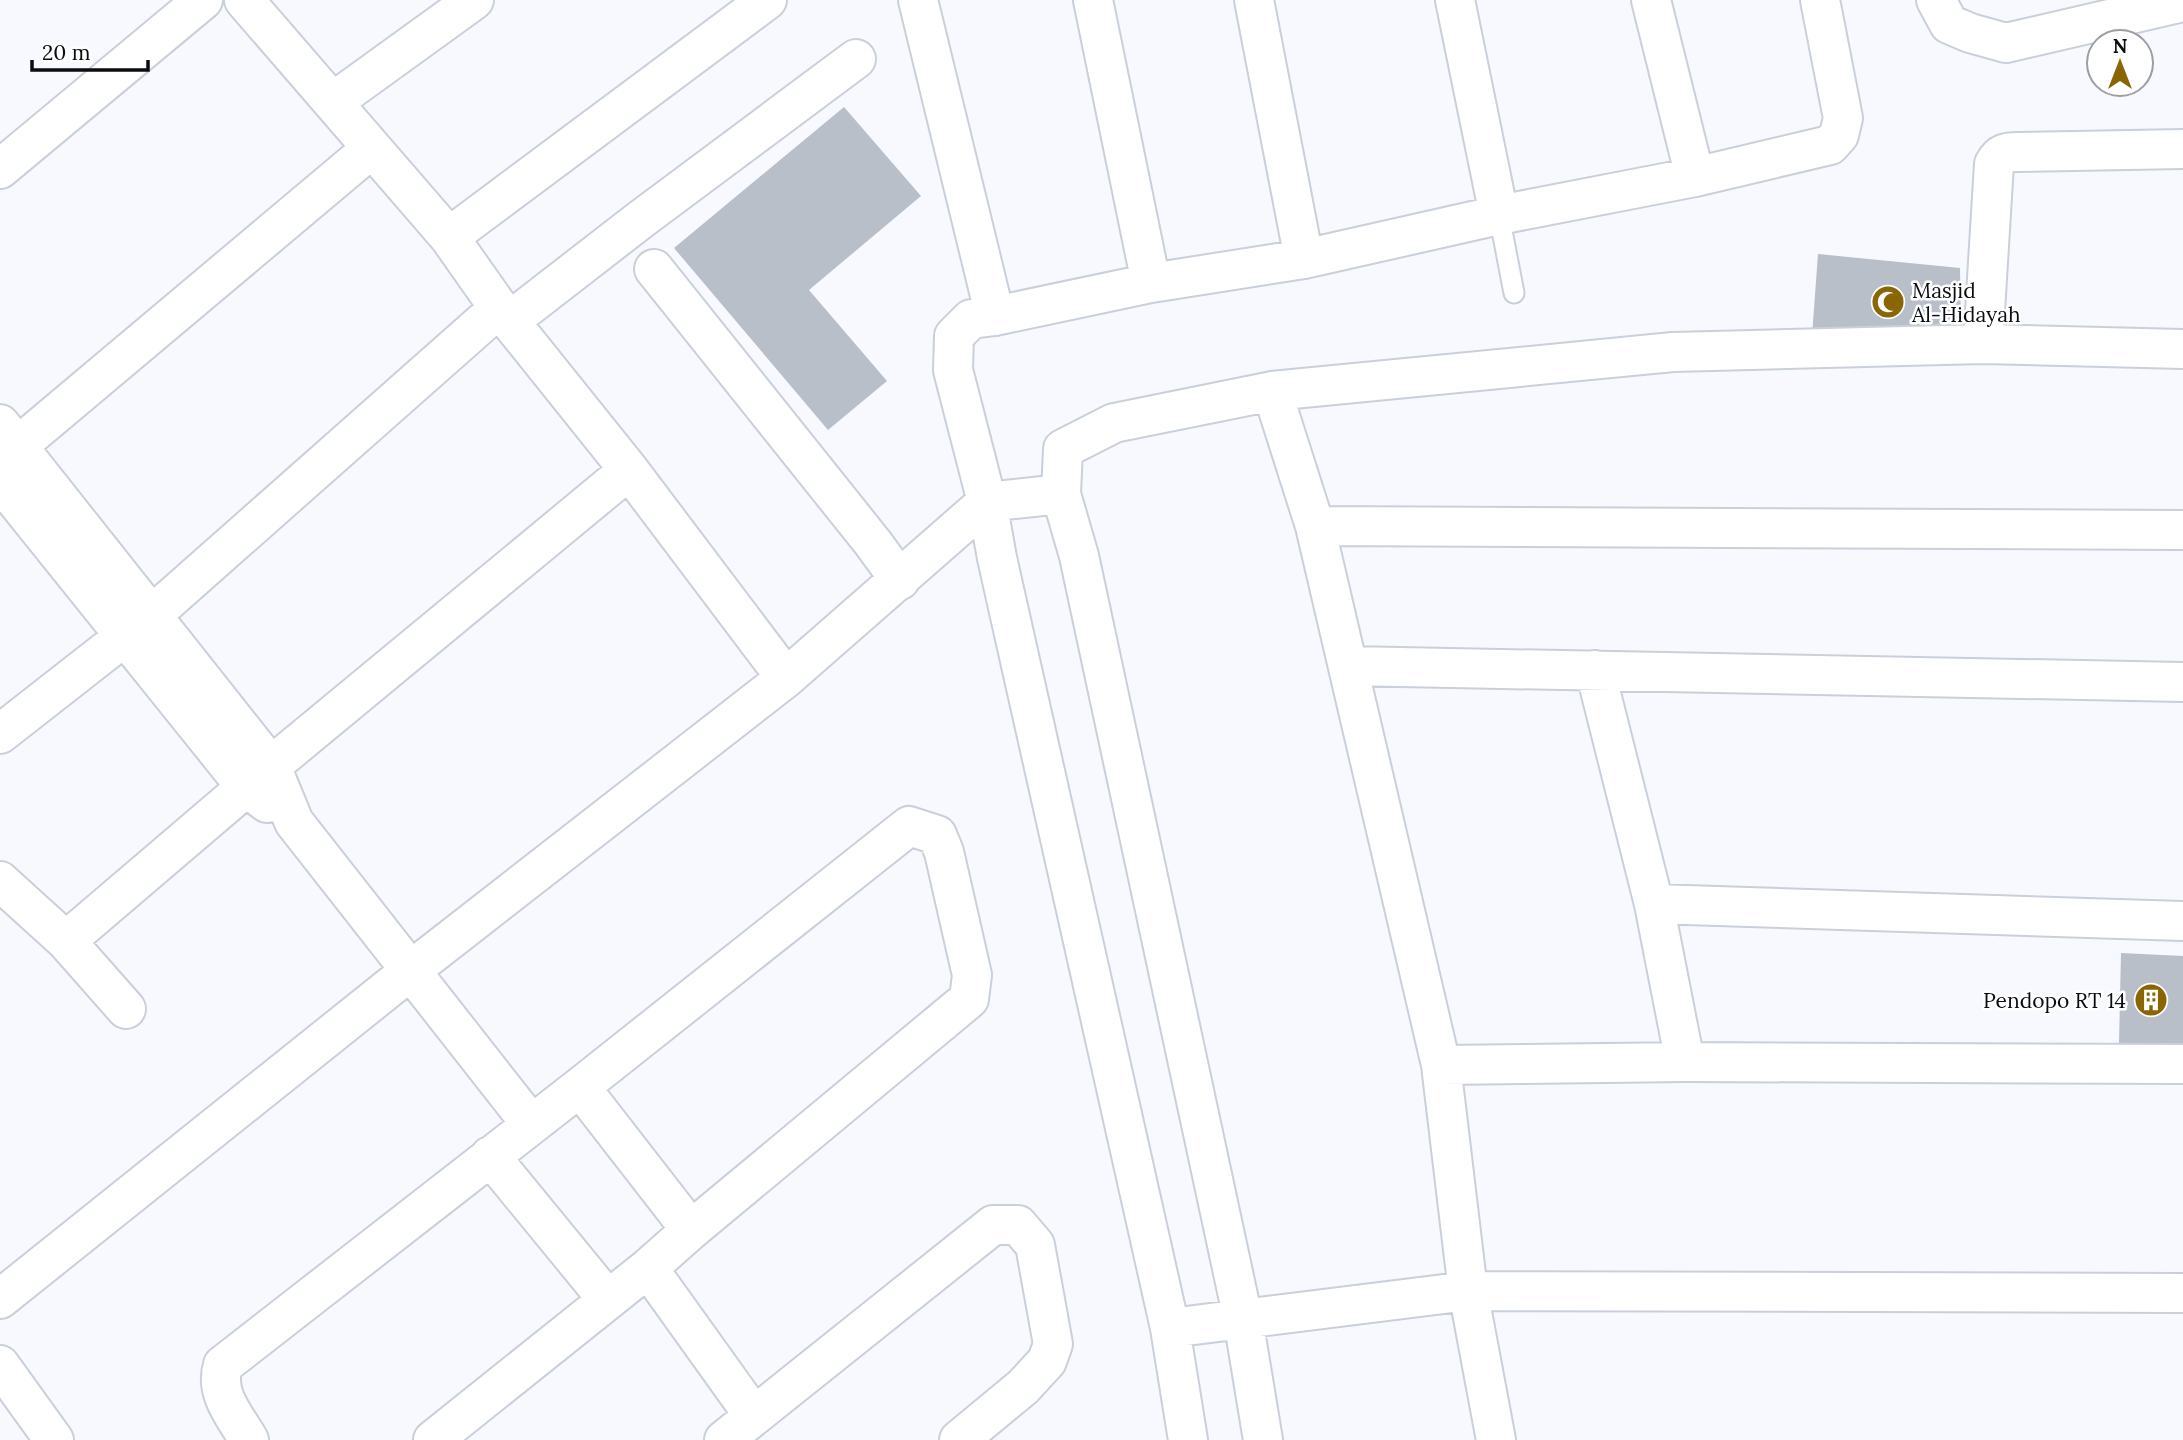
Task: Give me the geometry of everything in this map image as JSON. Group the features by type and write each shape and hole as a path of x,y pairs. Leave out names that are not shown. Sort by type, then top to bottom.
{"street":[{"path":"0,169 203,0"},
{"path":"244,0 449,237 505,314 629,470 786,678"},
{"path":"332,102 474,0"},
{"path":"449,237 767,0"},
{"path":"918,0 995,317"},
{"path":"1093,0 1151,283"},
{"path":"1254,0 1304,259"},
{"path":"1455,0 1499,215"},
{"path":"1651,0 1695,177"},
{"path":"1188,1440 1170,1328 1000,572 987,502 953,370 954,336 971,319 995,317 1151,283 1304,259 1499,215 1695,177 1830,145 1839,135 1843,118 1820,0"},
{"path":"1936,0 1949,24 2006,43 2183,2"},
{"path":"0,734 139,626 505,314 640,220 856,59"},
{"path":"371,149 6,444 139,626 531,1124"},
{"path":"1983,345 1994,164 1998,157 2005,152 2183,149"},
{"path":"654,269 900,580"},
{"path":"1263,1440 1243,1319 1079,556 1061,494 1063,449 1114,423 1272,391 1673,352 1983,345 2183,349"},
{"path":"1272,391 1315,526 1441,1065 1468,1291 1496,1440"},
{"path":"66,941 629,470"},
{"path":"0,481 139,626"},
{"path":"0,1299 410,971 786,678 987,502 1061,494"},
{"path":"1315,526 2183,530"},
{"path":"1349,666 2183,682"},
{"path":"1595,670 1654,904 1685,1062"},
{"path":"249,1440 220,1392 219,1378 223,1365 909,826 937,835 944,852 972,975 969,999 648,1268 433,1440"},
{"path":"0,881 66,941 126,1009"},
{"path":"1654,904 2183,920"},
{"path":"1441,1065 1685,1062 2183,1064"},
{"path":"580,1087 691,1230"},
{"path":"490,1156 608,1300"},
{"path":"724,1440 993,1225 1017,1224 1035,1245 1053,1344 1047,1361 1023,1387 960,1440"},
{"path":"648,1268 754,1416"},
{"path":"1170,1328 1468,1291 2183,1293"},
{"path":"0,1365 54,1440"}],"lane":[{"path":"1499,215 1514,293"}],"building":[{"path":"844,107 921,196 809,290 887,381 828,430 674,248"},
{"name":"Masjid Al-Hidayah","path":"1818,254 1960,268 1961,335 1812,336"},
{"name":"Pendopo RT 14","path":"2121,953 2183,956 2183,1045 2119,1044"}],"place":[{"name":"Masjid Al-Hidayah","path":"1888,302"},
{"name":"Pendopo RT 14","path":"2151,1000"}]}
